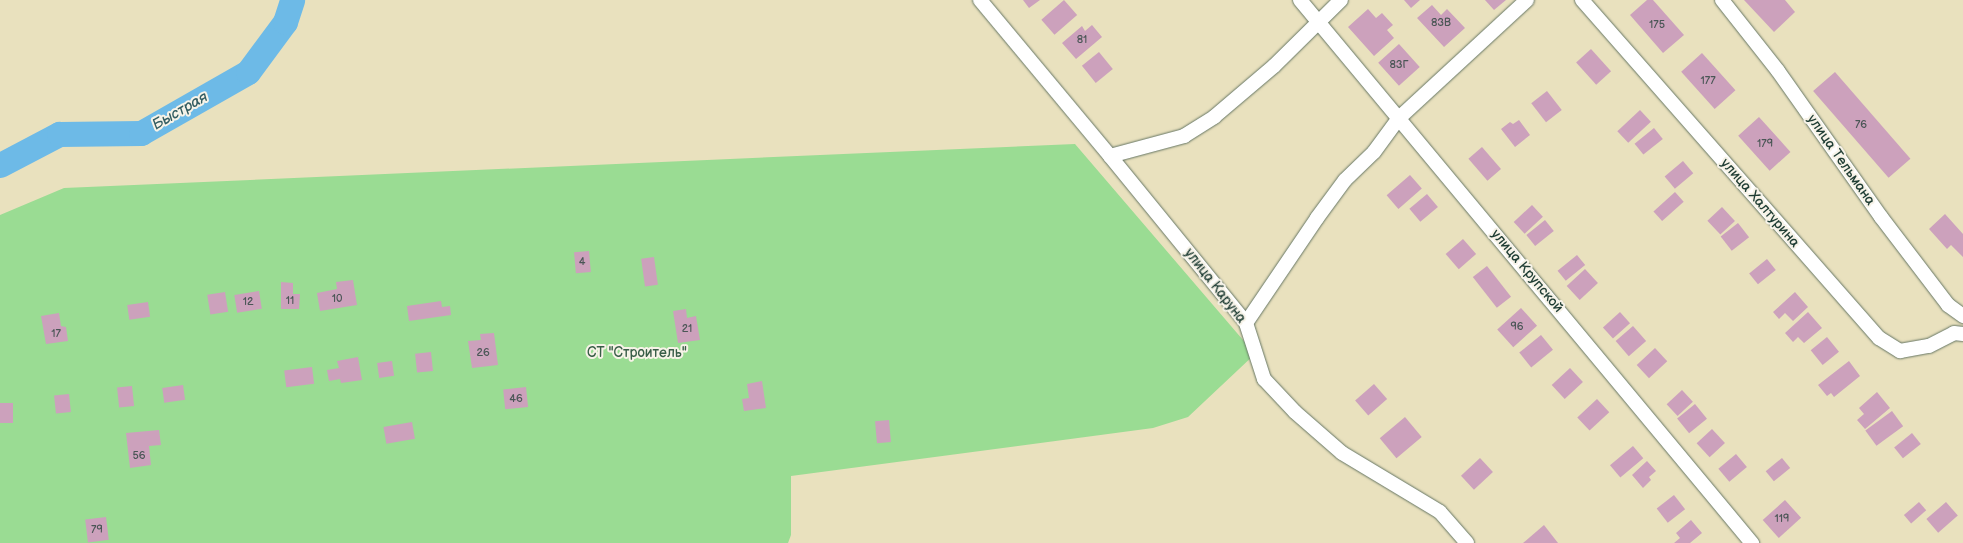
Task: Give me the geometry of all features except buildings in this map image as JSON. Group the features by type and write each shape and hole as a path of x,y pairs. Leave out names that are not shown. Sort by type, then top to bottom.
{"street":[{"name":"улица Каруна","path":"980,0 1246,324 1264,378 1295,412 1342,453 1440,512 1467,543"},
{"name":"улица Крупской","path":"1300,0 1752,543"},
{"path":"1110,156 1184,136 1214,117 1274,66 1340,0"},
{"path":"1246,324 1317,218 1345,180 1374,152 1399,118 1527,0"},
{"name":"улица Халтурина","path":"1582,0 1879,338 1900,351 1928,346 1954,334 1963,334"},
{"name":"улица Тельмана","path":"1722,0 1778,71 1881,217 1948,305 1963,316"}],"green space":[{"name":"СТ \"Строитель\"","path":"1075,144 1255,354 1188,417 1153,428 791,476 791,535 788,543 0,543 0,215 64,188"}],"waterway":[{"name":"Быстрая","path":"0,165 59,134 141,133 248,72 285,22 292,0"}]}
